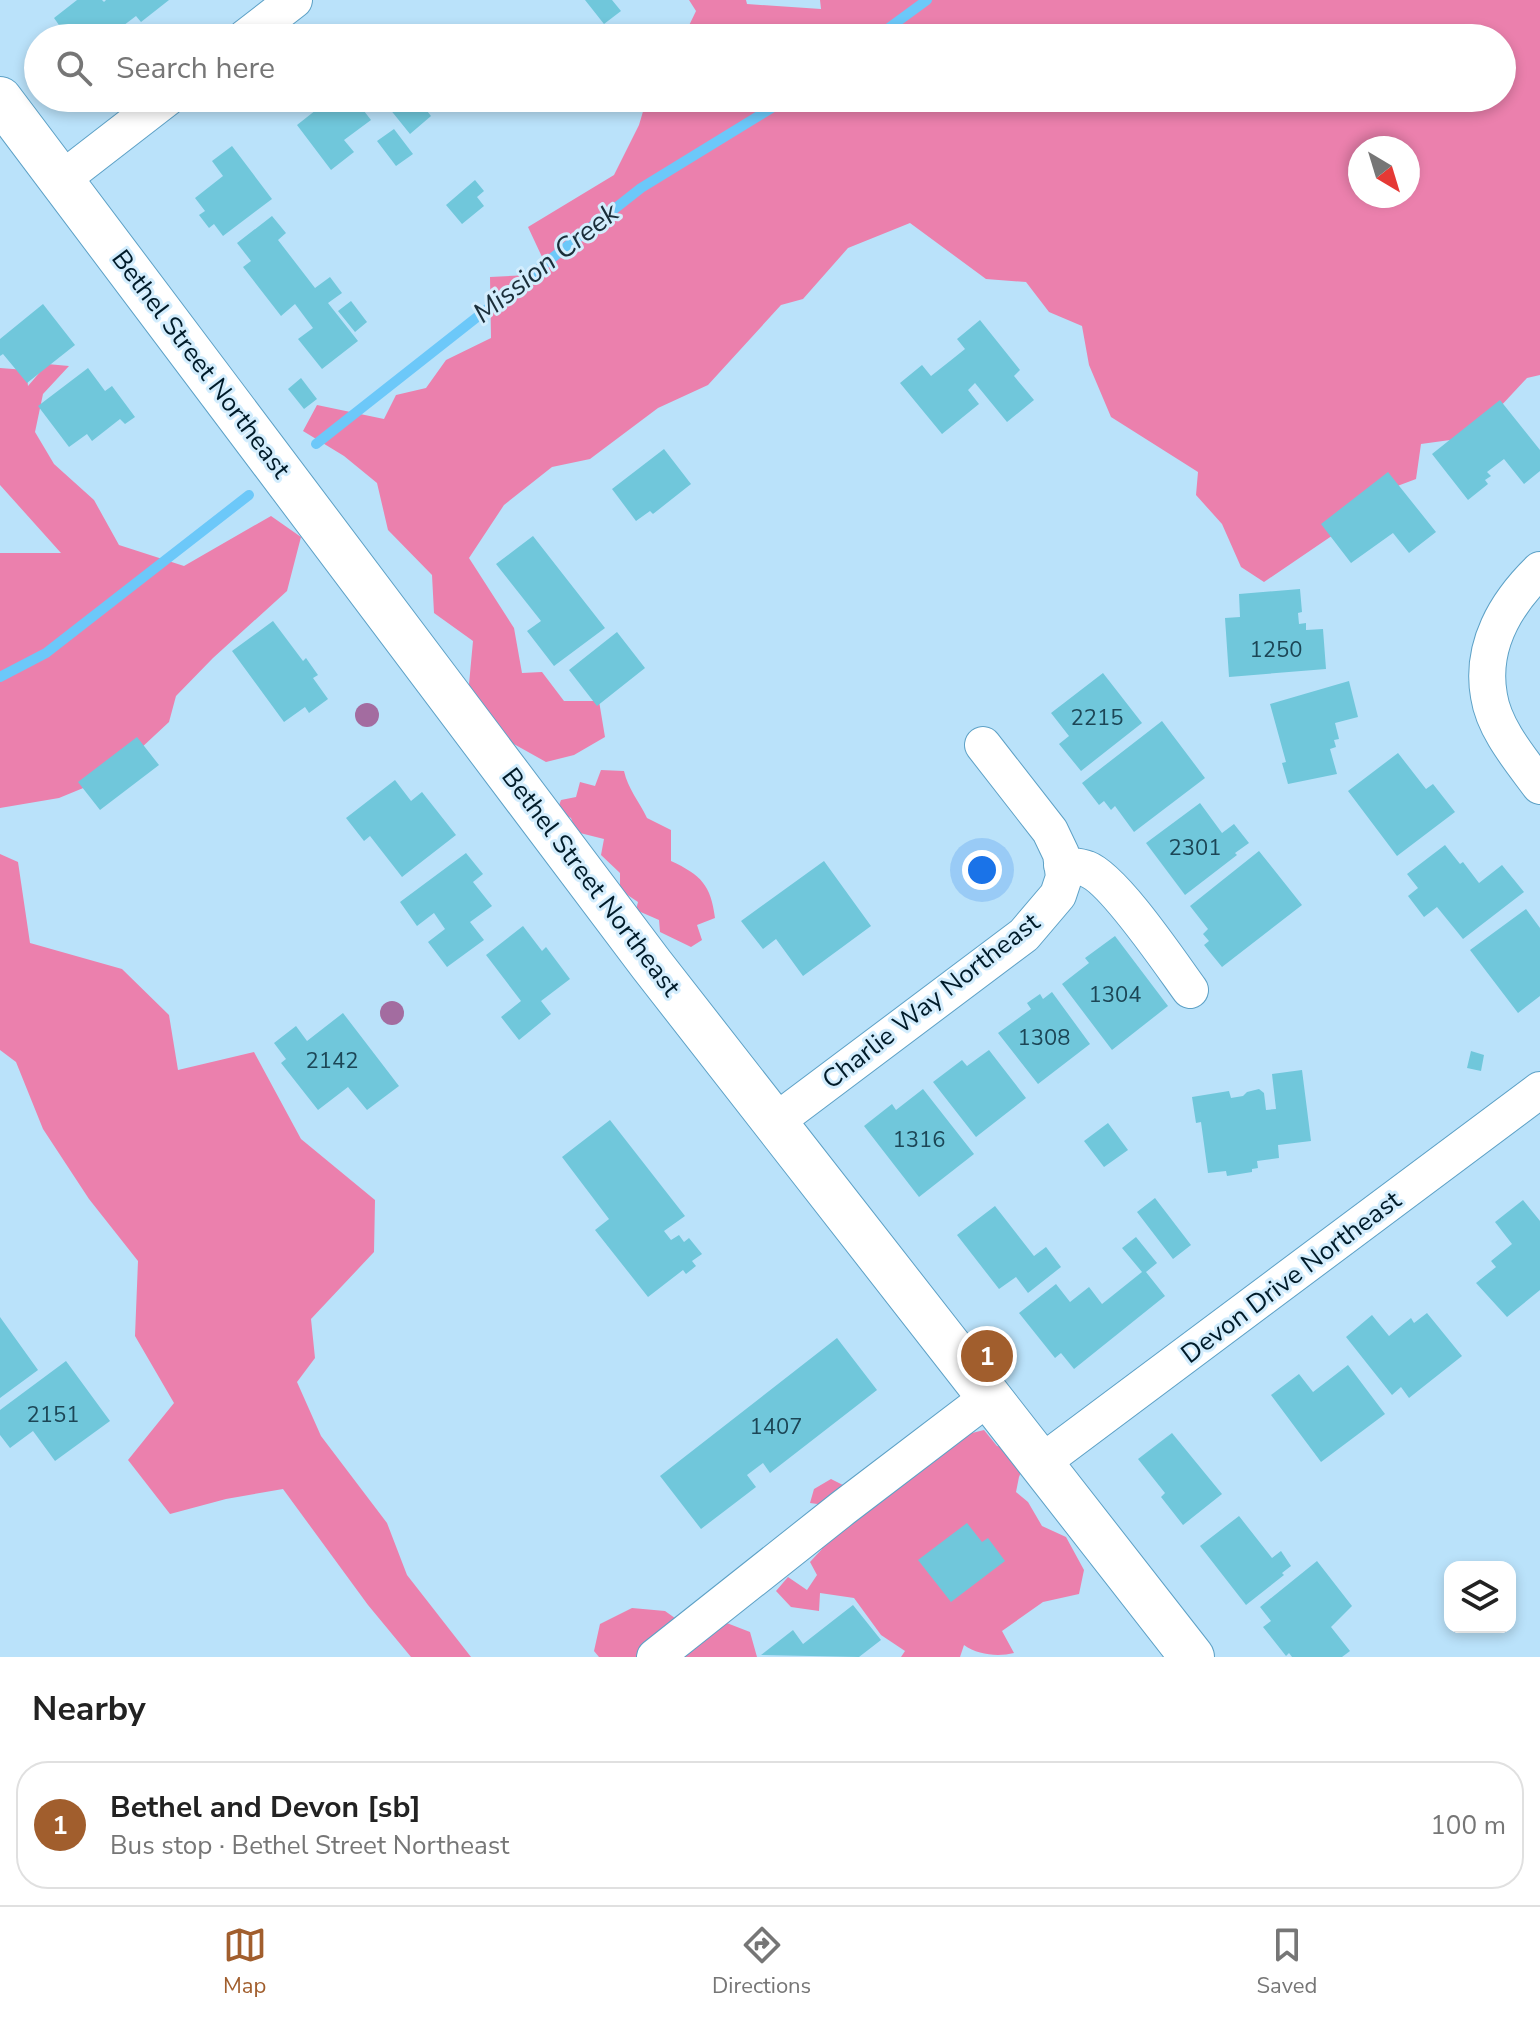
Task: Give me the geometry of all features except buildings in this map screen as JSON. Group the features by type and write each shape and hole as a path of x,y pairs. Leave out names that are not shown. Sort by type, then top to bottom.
{"street":[{"path":"263,24 294,0"},
{"name":"Bethel Street Northeast","path":"0,99 651,964 1192,1657"},
{"path":"61,180 149,112"},
{"path":"1540,570 1522,587 1500,619 1490,650 1488,672 1489,697 1499,723 1515,753 1540,786"},
{"path":"983,745 1050,831 1061,854 1062,865 1089,869 1106,883 1137,918 1190,990"},
{"name":"Charlie Way Northeast","path":"775,1122 1024,935 1058,895 1064,877 1062,865"},
{"name":"Devon Drive Northeast","path":"1041,1463 1540,1090"},
{"path":"655,1657 990,1396"}],"shaded area":[{"path":"689,0 746,0 747,4 821,9 820,0 1540,0 1540,375 1527,378 1472,437 1421,444 1416,479 1376,494 1339,531 1264,582 1241,567 1222,524 1196,495 1198,472 1111,417 1089,365 1082,326 1049,312 1026,282 986,279 910,223 848,248 803,299 781,305 708,385 658,408 590,459 552,467 504,505 469,558 514,628 522,673 542,672 564,701 599,701 605,737 574,755 546,762 503,738 468,695 473,641 434,613 432,575 388,530 377,483 344,456 303,431 317,405 384,419 396,395 426,388 446,360 491,338 490,277 550,274 528,227 614,175 643,112 1516,112 1516,24 690,24 696,11"},
{"path":"47,364 69,366 43,394 35,432 54,464 94,500 119,545 184,566 271,516 301,537 287,591 176,696 169,722 110,777 59,798 0,808 0,553 61,553 0,485 0,368 26,370 28,386"},
{"path":"601,770 624,771 647,818 671,830 671,861 697,876 707,889 715,918 697,925 702,940 691,947 660,932 659,920 636,910 638,902 620,890 620,873 601,855 604,839 576,832 571,818 557,811 561,800 576,797 580,782 595,786"},
{"path":"0,854 18,862 30,943 122,969 169,1015 178,1070 254,1052 301,1139 375,1200 374,1252 311,1319 315,1358 297,1382 321,1436 387,1523 407,1575 471,1657 411,1657 368,1605 283,1489 226,1499 170,1514 128,1460 174,1403 135,1336 138,1261 89,1199 43,1129 16,1062 0,1050"},
{"path":"984,1430 997,1446 1011,1448 1025,1463 1016,1492 1028,1502 1042,1526 1066,1537 1084,1570 1079,1594 1043,1602 1002,1631 1014,1653 988,1654 964,1645 960,1657 901,1657 905,1651 881,1635 854,1598 820,1593 819,1611 791,1607 776,1591 788,1577 807,1590 817,1575 810,1562 822,1549 814,1544 825,1505 810,1503 814,1489 831,1479 843,1485 834,1506 948,1439"},
{"path":"632,1608 665,1611 682,1623 719,1620 750,1632 757,1657 599,1657 594,1651 600,1624"}],"waterway":[{"name":"Mission Creek","path":"894,24 927,0"},
{"name":"Mission Creek","path":"316,444 641,188 765,112"},
{"name":"Mission Creek","path":"0,677 46,653 249,495"}],"place":[{"name":"Bethel and Devon [sb]","path":"987,1356"}]}
